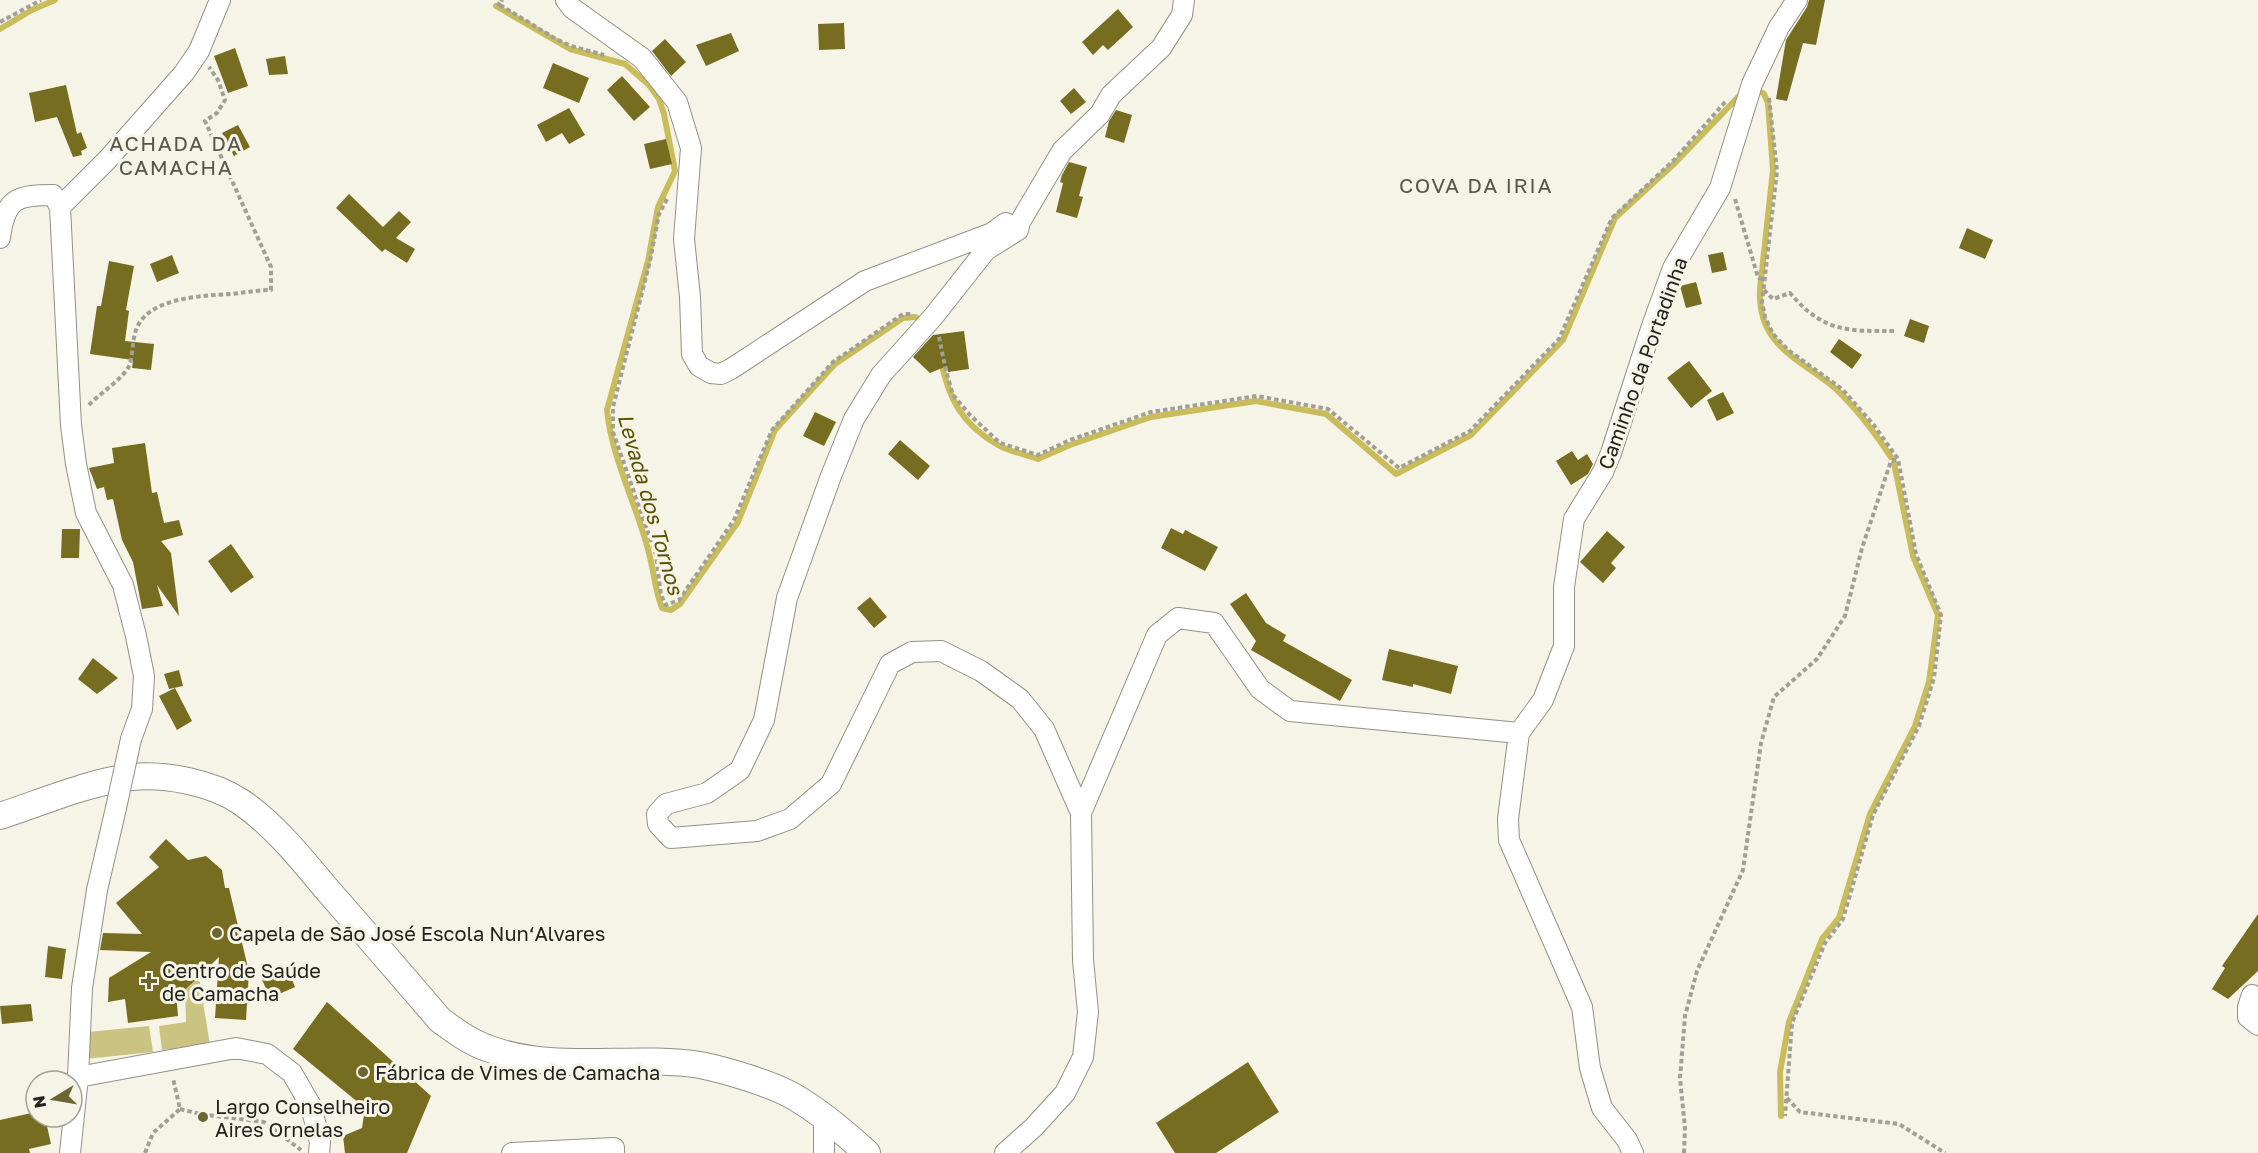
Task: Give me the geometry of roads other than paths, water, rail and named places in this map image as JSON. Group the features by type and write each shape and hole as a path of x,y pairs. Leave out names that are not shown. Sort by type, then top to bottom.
{"main road":[{"path":"0,816 62,795 130,777 173,779 225,793 241,802 279,834 440,1020 471,1040 488,1049 532,1060 652,1061 701,1065 741,1076 789,1094 824,1117 863,1152"}],"street":[{"path":"60,207 116,150 184,73 199,51 220,0"},
{"path":"566,0 572,8 642,58 677,102 691,148 684,239 690,297 692,354 699,366 711,373 721,374 731,369 865,281 992,233 1009,221 1020,222"},
{"path":"1005,1153 1065,1094 1083,1057 1088,1012 1083,960 1081,813 1044,729 1020,699 981,671 941,651 912,652 890,664 831,784 790,819 757,831 671,838 658,824 657,814 666,804 707,793 740,770 764,720 787,598 854,419 881,375 933,317 986,250 1018,230 1020,222 1062,151 1100,114 1111,95 1161,48 1182,15 1184,0"},
{"name":"Caminho da Portadinha","path":"1520,733 1543,700 1564,646 1564,586 1574,519 1603,472 1611,453 1673,268 1719,188 1752,84 1779,27 1797,0"},
{"path":"0,238 5,215 13,202 20,197 53,195 60,207 71,425 76,464 86,513 123,585 144,676 142,709 131,739 97,890 82,988 78,1069"},
{"path":"1081,813 1157,635 1178,618 1214,623 1260,689 1290,711 1520,733 1508,819 1509,840 1582,1007 1590,1068 1602,1108 1627,1140 1633,1153"},
{"path":"2252,994 2248,1017 2258,1024"},
{"path":"84,1076 237,1048 267,1054 292,1073 311,1106 320,1142 319,1151"},
{"path":"824,1117 824,1153"},
{"path":"70,1153 73,1129"},
{"path":"512,1153 614,1148 614,1153"}],"waterway":[{"name":"Levada dos Tornos","path":"0,29 32,10 55,0"},
{"name":"Levada dos Tornos","path":"496,6 570,49 625,64 649,85 659,99 664,114 675,171 658,207 648,261 607,410 614,447 644,535 662,608 671,610 680,604 738,522 775,430 835,364 903,318 915,317 921,320"},
{"name":"Levada dos Tornos","path":"1758,90 1764,94 1768,103 1773,170 1760,289 1761,309 1766,325 1773,338 1783,349 1844,397 1891,457"},
{"name":"Levada dos Tornos","path":"941,360 948,387 966,420 975,429 1003,447 1038,459 1070,445 1151,417 1256,401 1326,414 1396,474 1471,435 1563,340 1615,218 1676,162 1742,93"},
{"name":"Levada dos Tornos","path":"1781,1116 1780,1072 1789,1022 1822,939 1839,918 1870,814 1915,726 1929,682 1938,615 1913,556 1894,463"}],"place":[{"name":"Capela de São José Escola Nun‘Alvares","path":"217,933"},
{"name":"Centro de Saúde de Camacha","path":"149,981"},
{"name":"Fábrica de Vimes de Camacha","path":"363,1072"},
{"name":"Largo Conselheiro Aires Ornelas","path":"203,1117"}],"district":[{"name":"ACHADA DA CAMACHA","path":"176,155"},
{"name":"COVA DA IRIA","path":"1476,185"}]}
